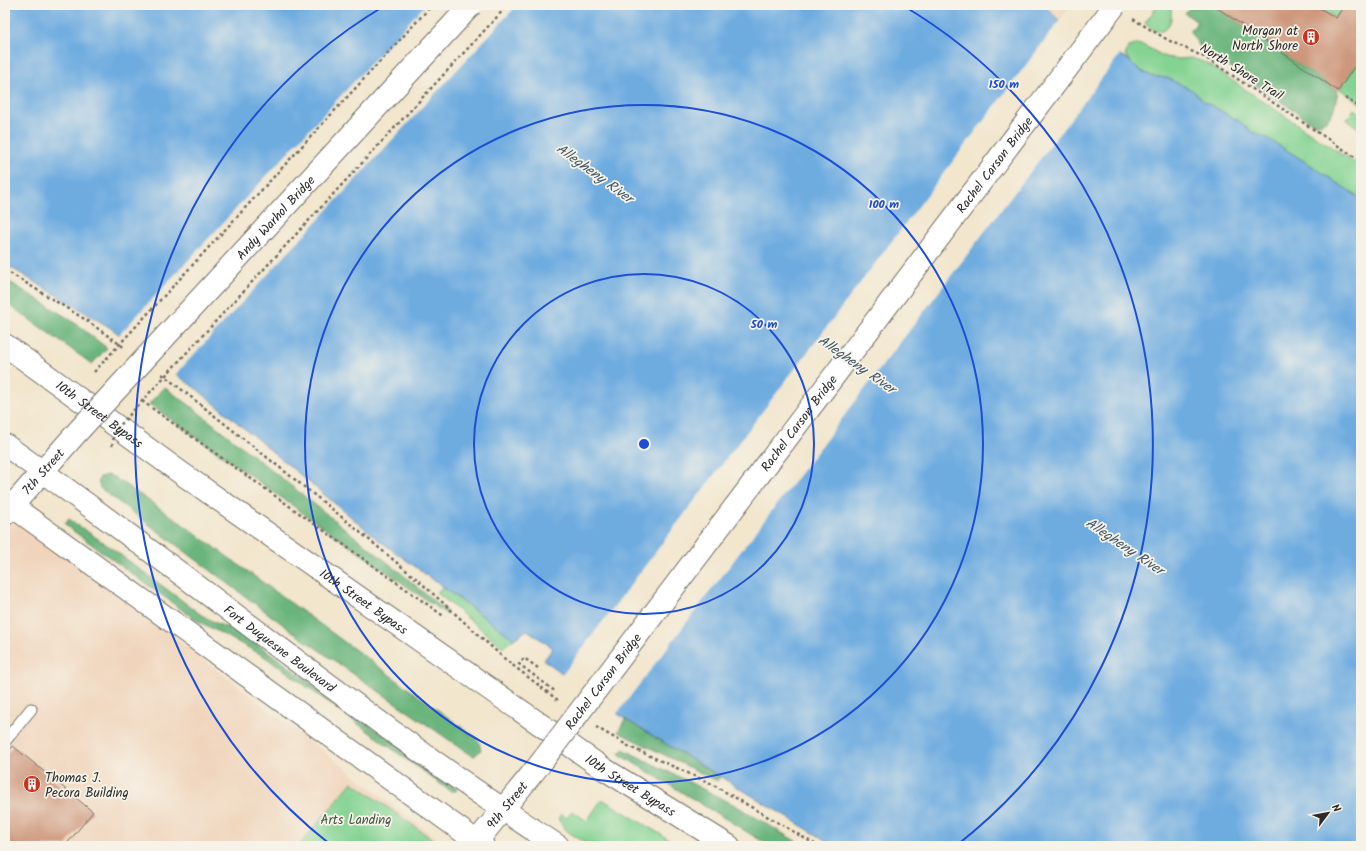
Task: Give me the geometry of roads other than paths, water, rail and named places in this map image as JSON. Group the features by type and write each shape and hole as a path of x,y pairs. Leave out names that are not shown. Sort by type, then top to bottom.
{"main road":[{"name":"Andy Warhol Bridge","path":"80,429 471,5"},
{"name":"Rachel Carson Bridge","path":"540,764 1122,11"},
{"name":"10th Street Bypass","path":"5,345 181,473 604,769 729,846"},
{"name":"7th Street","path":"7,507 42,472 80,429"},
{"name":"Fort Duquesne Boulevard","path":"5,445 293,658 502,809 558,846"},
{"path":"7,507 477,845"},
{"name":"9th Street","path":"477,845 502,809 540,764"}],"lane":[{"path":"5,741 31,709"}],"water":[{"name":"Allegheny River","path":"5,5 1044,5 1060,21 1127,59 1140,70 1151,76 1167,78 1192,90 1205,102 1239,121 1252,132 1267,138 1361,199 1361,846 835,846 625,719 544,660 553,648 527,630 514,639 380,541 198,390 109,327 5,264"}],"place":[{"name":"Morgan at North Shore","path":"1311,37"},
{"name":"Thomas J. Pecora Building","path":"32,784"}],"park label":[{"name":"Arts Landing","path":"356,819"}]}
